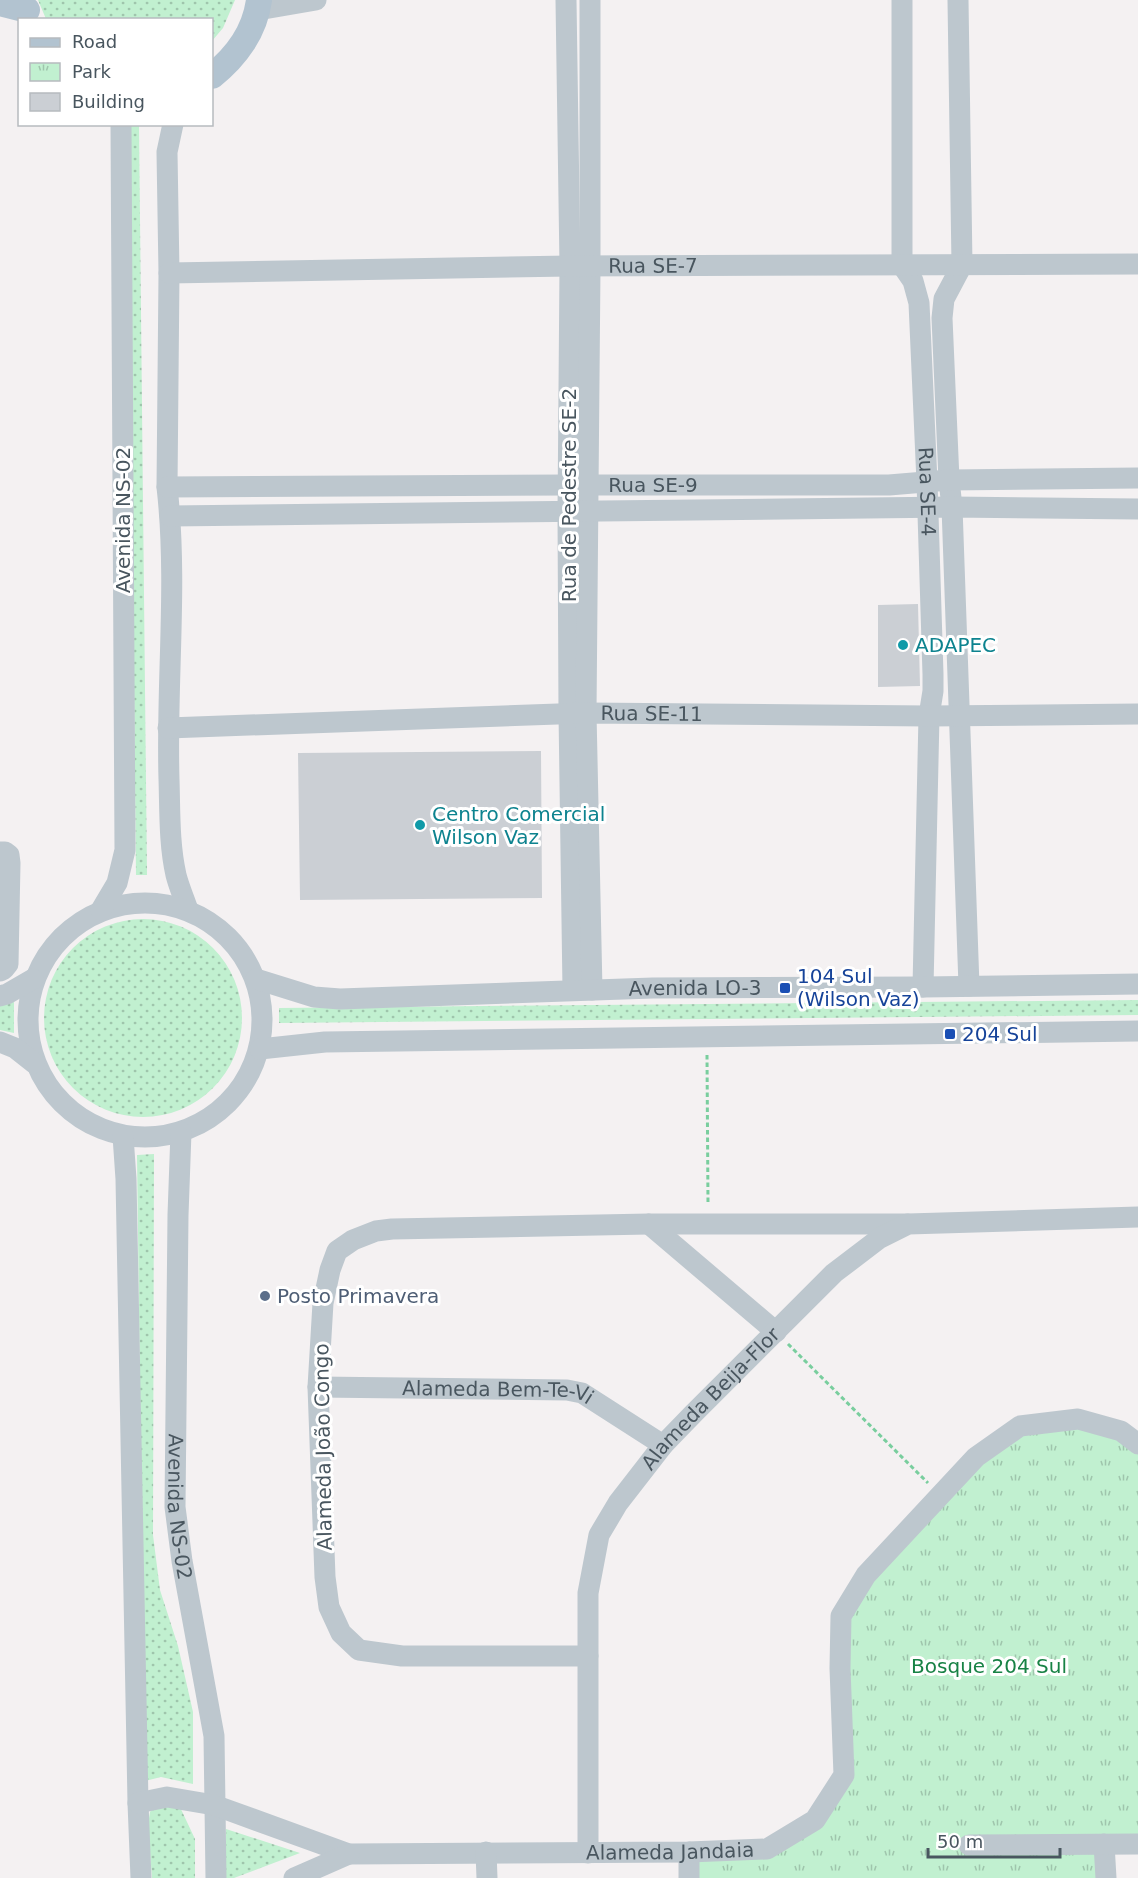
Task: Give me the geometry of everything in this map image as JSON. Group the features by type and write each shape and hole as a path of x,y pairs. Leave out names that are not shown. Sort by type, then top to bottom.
{"main road":[{"path":"0,3 28,10"},
{"path":"213,75 233,57 248,35 259,5"}],"street":[{"path":"259,5 316,0"},
{"name":"Rua de Pedestre SE-2","path":"566,0 589,484 578,512"},
{"name":"Rua de Pedestre SE-2","path":"582,990 577,713 578,512 568,484 580,266 590,0"},
{"name":"Rua SE-4","path":"903,0 903,265 913,281 919,303 933,674 929,716 923,987"},
{"name":"Rua SE-4","path":"958,0 962,265 944,298 942,318 969,986"},
{"name":"Avenida NS-02","path":"101,910 117,883 125,850 121,126"},
{"path":"173,126 167,152 169,273 167,487 170,516 168,728 172,846 176,876 188,910"},
{"name":"Rua SE-7","path":"169,273 580,266 1138,264"},
{"name":"Rua SE-9","path":"167,487 568,484 889,485 949,480 1138,478"},
{"name":"Rua SE-9","path":"170,516 951,507 1138,509"},
{"name":"Rua SE-11","path":"168,728 577,713 929,716 1138,714"},
{"path":"0,852 9,855 10,863 8,964 0,971"},
{"path":"144,902 188,910 217,926 240,950 256,979 264,1014 260,1049 244,1085 216,1114 181,1132 152,1138 123,1136 86,1122 55,1097 34,1063 27,1035 27,1006 33,979 49,950 72,927 101,910 144,902"},
{"path":"0,996 33,979"},
{"name":"Avenida LO-3","path":"256,979 314,997 340,999 653,988 1138,984"},
{"path":"260,1049 325,1042 1138,1032"},
{"path":"0,1042 15,1048 34,1063"},
{"name":"Avenida NS-02","path":"181,1132 175,1507 214,1736 216,1878"},
{"path":"123,1136 126,1179 141,1878"},
{"name":"Alameda Beija-Flor","path":"588,1852 588,1593 599,1535 618,1503 663,1445 834,1273 880,1238 908,1224 1138,1217"},
{"path":"649,1224 776,1332"},
{"name":"Alameda João Congo","path":"588,1656 402,1656 359,1650 341,1633 329,1607 325,1577 318,1387 323,1303 330,1269 337,1251 353,1240 376,1231 392,1229 649,1224 908,1224"},
{"name":"Alameda Bem-Te-Vi","path":"318,1387 567,1390 582,1393 663,1445"},
{"name":"Alameda Jandaia","path":"138,1803 167,1797 214,1805 349,1854 689,1852 767,1849 815,1820 844,1775 840,1668 841,1616 866,1575 976,1457 1020,1426 1078,1419 1121,1431 1138,1444"},
{"path":"1104,1844 1106,1878"},
{"path":"969,1845 1138,1844"},
{"path":"486,1852 487,1878"},
{"path":"689,1852 689,1878"},
{"name":"Alameda Jandaia","path":"294,1878 349,1854"}],"path":[{"path":"706,1036 708,1224"},
{"path":"776,1332 940,1495"}],"green space":[{"path":"38,0 235,0 223,28 213,40 213,18 46,18"},
{"path":"128,126 139,126 147,875 136,875"},
{"path":"133,919 153,919 172,923 190,931 206,941 220,955 238,989 242,1018 238,1047 230,1065 220,1081 206,1095 172,1113 153,1117 133,1117 114,1113 96,1105 80,1095 66,1081 48,1047 44,1028 44,1008 48,989 56,971 66,955 80,941 114,923"},
{"path":"1138,1000 1138,1015 279,1023 279,1008"},
{"path":"14,1002 14,1033 0,1030 0,1005"},
{"path":"154,1154 153,1535 160,1590 178,1646 193,1712 193,1784 161,1777 145,1781 137,1155"},
{"name":"Bosque 204 Sul","path":"1078,1419 1138,1444 1138,1844 1104,1845 1106,1878 689,1878 689,1852 767,1849 815,1820 844,1775 841,1616 866,1575 1020,1426"},
{"path":"158,1801 179,1805 195,1839 195,1878 152,1878 148,1824 150,1812"},
{"path":"226,1829 300,1853 234,1878 225,1878"}],"building":[{"name":"ADAPEC","path":"918,604 920,686 878,687 878,605"},
{"name":"Centro Comercial Wilson Vaz","path":"541,751 542,898 300,900 298,753"}],"place":[{"name":"ADAPEC","path":"903,645"},
{"name":"Centro Comercial Wilson Vaz","path":"420,825"},
{"name":"104 Sul (Wilson Vaz)","path":"785,988"},
{"name":"204 Sul","path":"950,1034"},
{"name":"Posto Primavera","path":"265,1296"}]}
